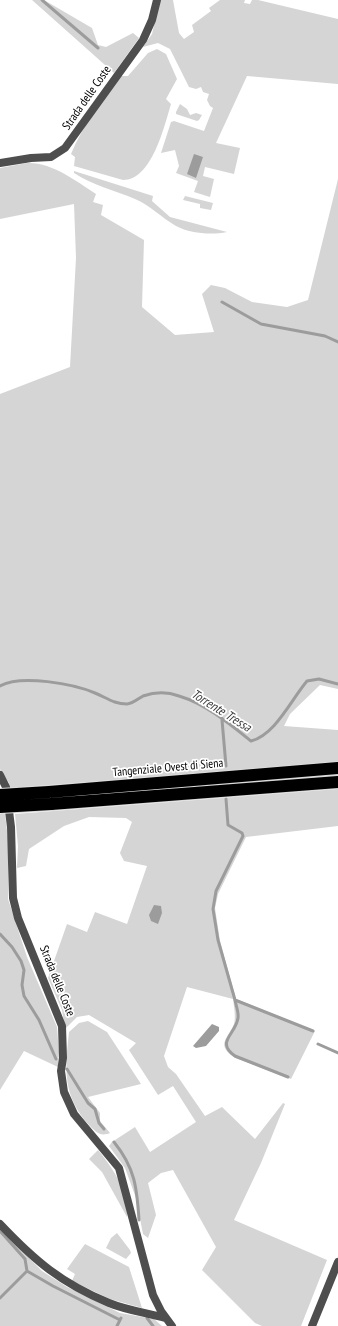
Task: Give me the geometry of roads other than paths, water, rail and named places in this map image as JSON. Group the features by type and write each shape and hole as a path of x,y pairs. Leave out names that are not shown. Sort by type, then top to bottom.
{"highway":[{"name":"Tangenziale Ovest di Siena","path":"0,808 50,798 338,768"},
{"name":"Tangenziale Ovest di Siena","path":"0,795 50,798 338,782"}],"street":[{"name":"Strada delle Coste","path":"0,163 32,158 51,157 65,148 142,40 152,20 157,0"},
{"name":"Strada delle Coste","path":"0,775 6,787 11,827 13,898 18,918 62,1026 63,1058 61,1071 64,1092 74,1114 119,1168 153,1295 165,1318 172,1326"},
{"path":"0,1224 46,1269 71,1284 110,1303 165,1318"},
{"path":"312,1326 338,1262"}],"waterway":[{"path":"42,0 98,48"},
{"path":"222,302 261,324 325,336 338,342"},
{"name":"Torrente Tressa","path":"0,686 9,682 48,682 74,686 122,704 129,704 143,696 166,693 189,700 208,709 251,741 268,732 282,716 307,681 319,679 338,684"},
{"path":"222,720 226,766"},
{"path":"226,799 228,825 242,833 243,836 216,891 213,909 218,940 235,1000 313,1031"},
{"path":"0,934 12,947 21,961 24,970 22,985 24,996 39,1020 56,1059"},
{"path":"235,1000 238,1018 234,1029 228,1038 227,1046 229,1051 235,1056 288,1077"},
{"path":"318,1044 338,1053"},
{"path":"67,1069 88,1103 95,1109 99,1123 104,1129"},
{"path":"114,1142 131,1170 134,1179 139,1220"},
{"path":"0,1231 25,1259 27,1271"},
{"path":"0,1298 27,1271 120,1320"},
{"path":"117,1326 121,1318"},
{"path":"147,1318 153,1326"}]}
